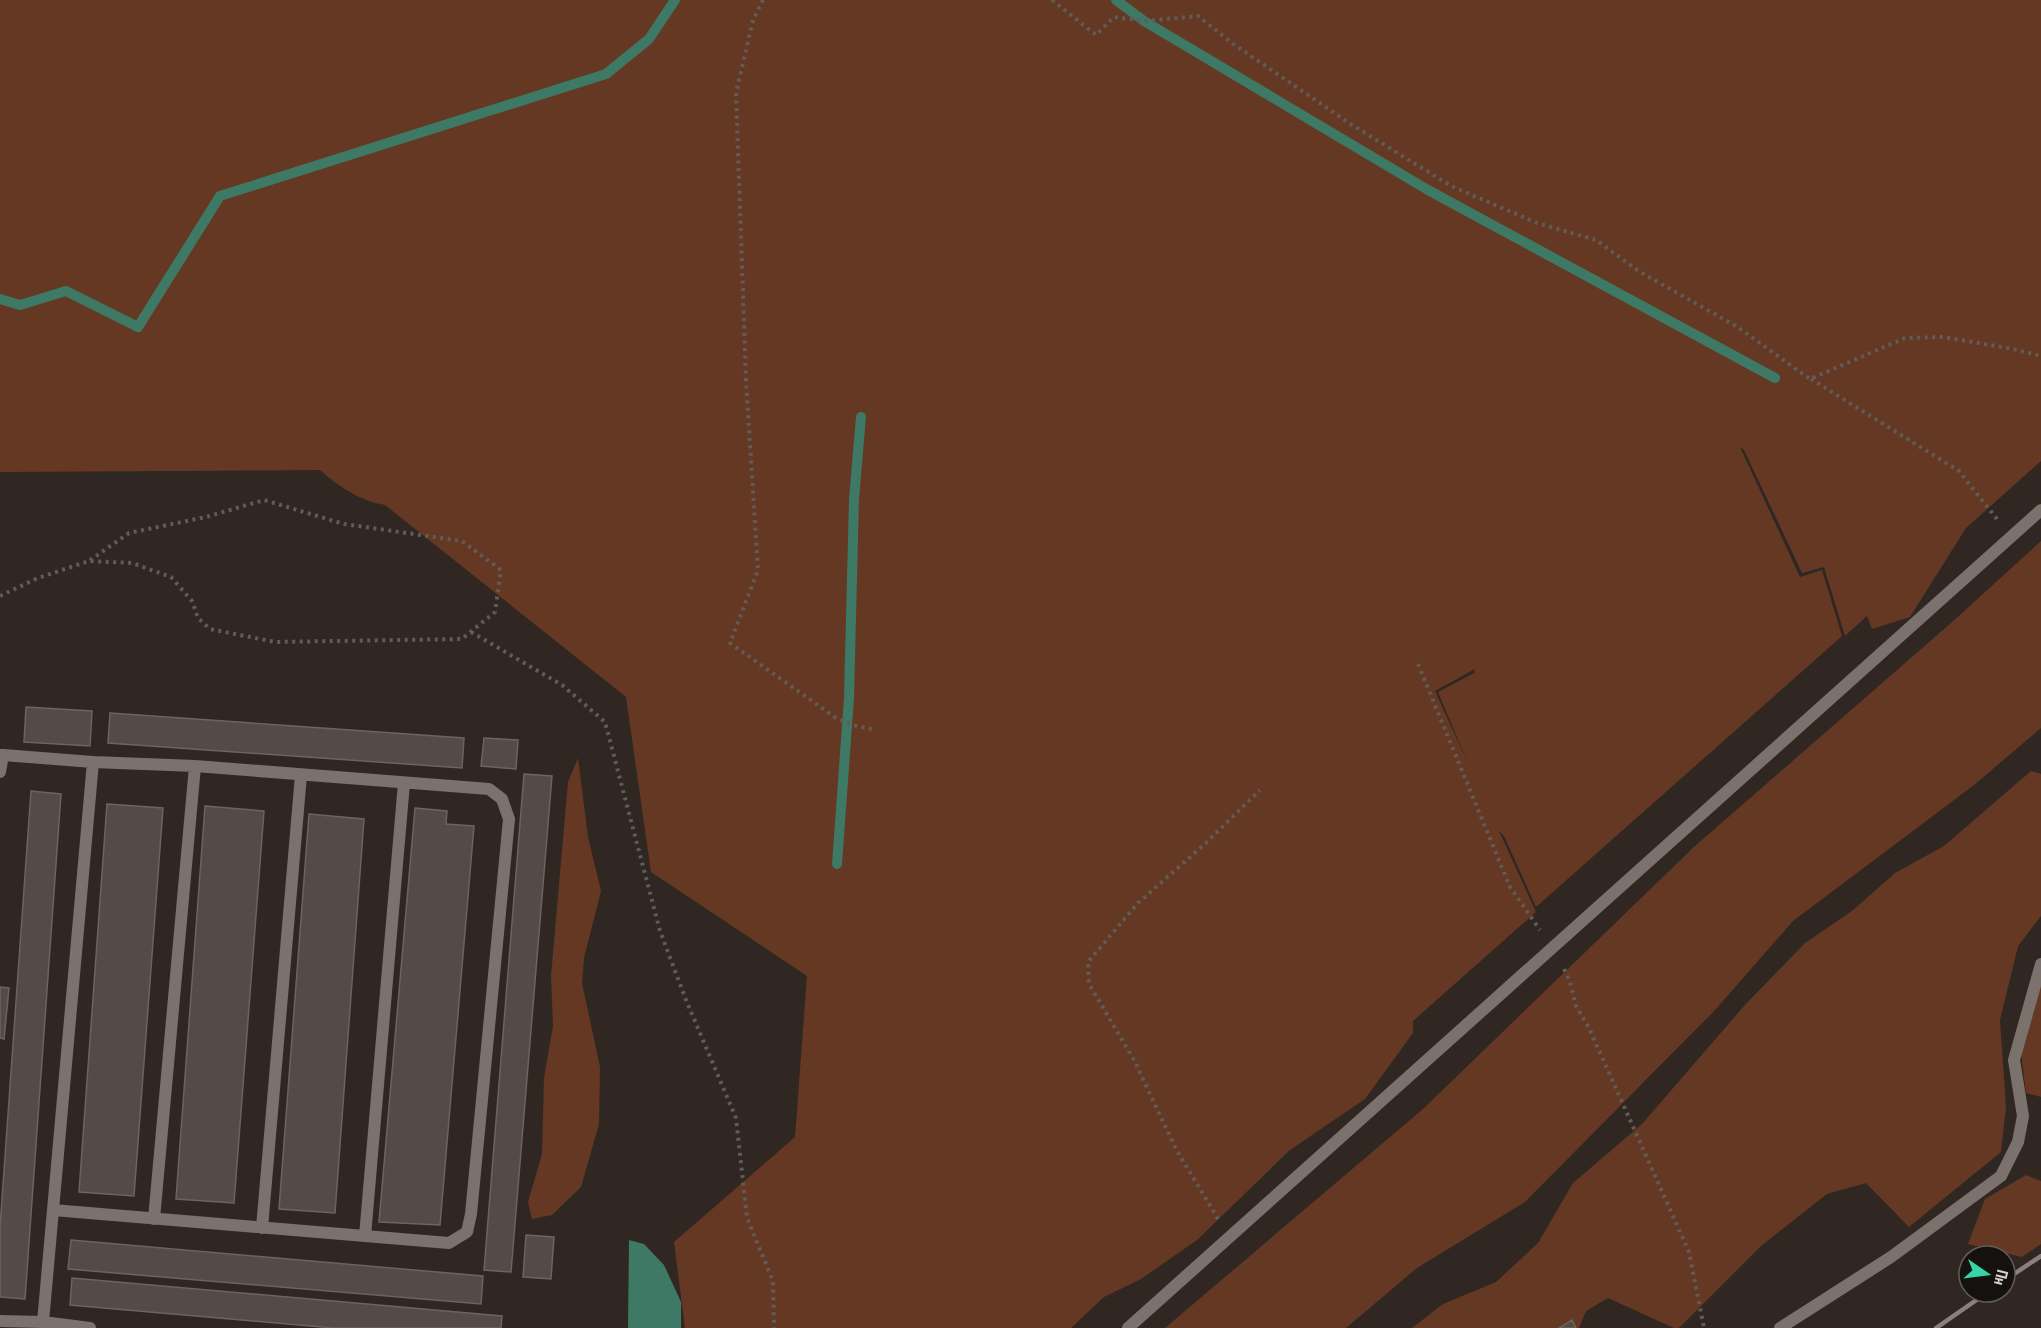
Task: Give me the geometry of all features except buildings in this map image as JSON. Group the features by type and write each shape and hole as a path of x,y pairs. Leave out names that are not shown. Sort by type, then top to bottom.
{"street":[{"path":"1128,1328 2041,510"},
{"path":"0,772 1,755 195,766 489,789 502,799 509,819 468,1232 450,1243 52,1210"},
{"path":"43,1322 93,762"},
{"path":"154,1219 195,766"},
{"path":"262,1228 301,776"},
{"path":"365,1236 404,783"},
{"path":"1780,1328 1891,1257 2001,1176 2018,1142 2024,1116 2014,1060 2041,964"},
{"path":"0,1320 43,1322 90,1328"}],"path":[{"path":"763,0 753,20 736,93 746,381 758,570 730,643 836,718 853,725 876,730"},
{"path":"1052,0 1096,35 1114,17 1144,21 1198,16 1232,43 1349,123 1451,186 1537,224 1596,240 1640,272 1736,326 1810,379 1959,471 2010,537"},
{"path":"1810,379 1905,338 1943,337 2041,356"},
{"path":"0,596 38,578 89,561 129,533 206,517 264,500 344,524 462,541 501,570 495,612 462,639 275,642 210,629 198,618 192,602 171,577 132,563 89,561"},
{"path":"471,632 562,685 605,722 660,930 686,1000 736,1118 747,1218 773,1281 774,1328"},
{"path":"1418,664 1510,887 1552,948 1570,982 1576,1006 1589,1028 1689,1252 1704,1328"},
{"path":"1229,1237 1176,1149 1134,1060 1089,984 1088,962 1138,903 1206,843 1260,790"}],"shaded area":[{"path":"0,0 2041,0 2041,461 1966,528 1910,617 1872,629 1867,616 1845,636 1824,567 1802,573 1744,450 1740,447 1800,577 1822,570 1842,636 1536,907 1504,836 1499,831 1536,912 1413,1021 1413,1033 1365,1099 1290,1150 1197,1240 1141,1279 1104,1297 1071,1328 685,1328 674,1242 795,1137 807,976 651,872 626,697 385,505 350,492 320,470 0,472","holes":["1475,669 1474,673 1438,692 1467,761 1435,691"]},
{"path":"2041,541 2041,728 1974,785 1793,921 1716,1009 1525,1202 1417,1268 1346,1328 1165,1328 1423,1109 1695,846 1951,623"},
{"path":"578,758 588,837 601,891 584,958 582,983 600,1067 599,1124 581,1187 552,1215 532,1219 528,1202 542,1154 544,1078 553,1026 551,976 568,782"},
{"path":"2031,771 2041,774 2041,916 2018,946 2000,1020 2006,1107 2001,1152 1909,1227 1866,1183 1827,1194 1761,1246 1679,1328 1674,1328 1608,1298 1586,1311 1579,1328 1412,1328 1443,1304 1496,1282 1538,1243 1573,1183 1642,1124 1744,1006 1805,943 1852,911 1895,873 1944,846"},
{"path":"2041,961 2041,1097 2026,1093 2019,1036"},
{"path":"2026,1175 2041,1181 2041,1244 2022,1257 2017,1256 2017,1244 1968,1244 1985,1199"},
{"path":"629,1240 644,1244 664,1265 681,1302 681,1328 628,1328"}],"waterway":[{"path":"0,299 20,305 66,291 138,327 220,196 606,74 649,39 675,0"},
{"path":"1116,0 1144,21 1428,190 1775,378"},
{"path":"837,864 849,698 854,499 861,417"}],"railway":[{"path":"2017,1272 2041,1256"},
{"path":"1936,1328 1971,1304"}]}
